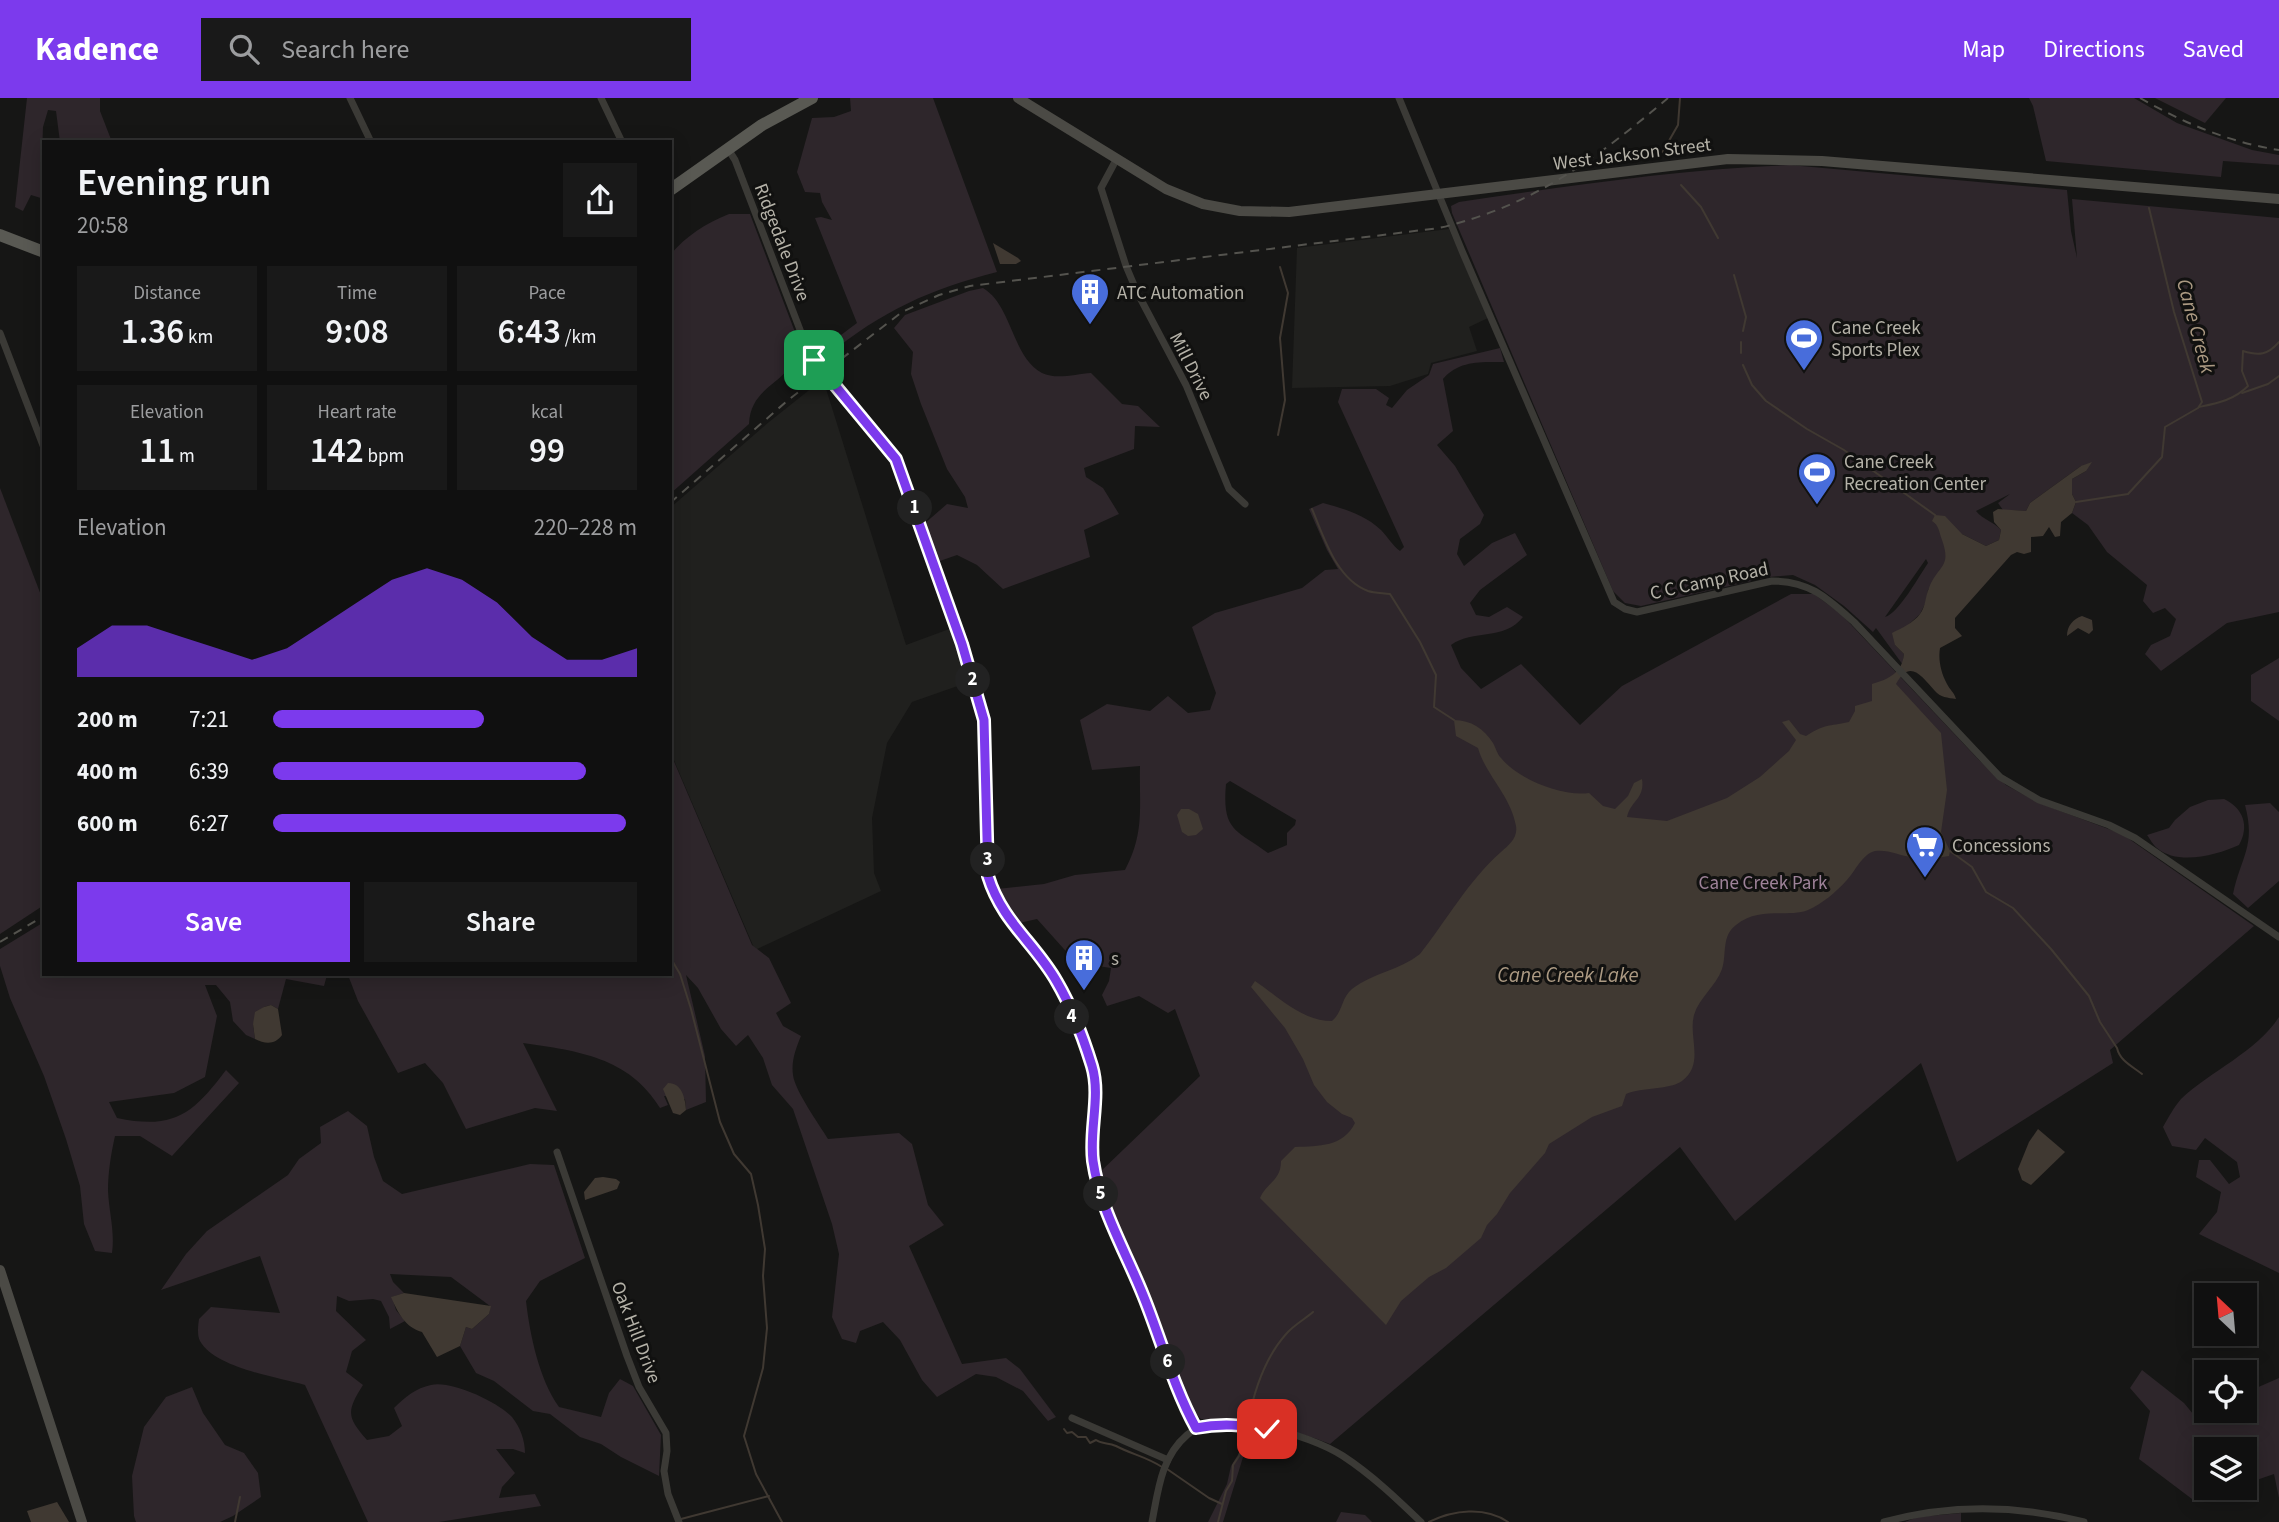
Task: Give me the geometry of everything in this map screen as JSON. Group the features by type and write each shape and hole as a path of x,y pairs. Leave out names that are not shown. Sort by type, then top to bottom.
{"main road":[{"path":"672,189 762,125 813,98"},
{"path":"0,235 42,250"}],"street":[{"path":"350,98 371,140"},
{"path":"601,98 621,140"},
{"name":"West Jackson Street","path":"1018,98 1166,189 1203,204 1240,211 1289,212 1728,159 1822,160 2279,199"},
{"name":"C C Camp Road","path":"1399,98 1467,264 1614,602 1637,612 1772,581 1793,581 1808,587 1836,606 2000,777 2039,800 2109,825 2135,838 2279,937"},
{"name":"Ridgedale Drive","path":"728,149 735,160 807,348 823,373 896,459 906,482 962,644 984,720 988,876 994,894 1016,929 1057,982 1086,1049 1093,1068 1093,1158 1098,1185 1109,1220 1144,1296 1185,1407 1196,1428"},
{"name":"Mill Drive","path":"1116,160 1101,188 1126,266 1186,385 1229,489 1245,504"},
{"path":"0,332 42,442"},
{"name":"Oak Hill Drive","path":"557,1152 639,1387 666,1433 664,1471 668,1494 679,1522"},
{"path":"0,1270 82,1522"},
{"path":"1072,1418 1168,1460"},
{"path":"1152,1522 1159,1484 1177,1444 1196,1428 1215,1424 1238,1424 1310,1440 1342,1455 1421,1522"},
{"path":"1884,1522 1936,1511 1974,1508 2018,1510 2084,1522"}],"shaded area":[{"path":"1449,229 1488,318 1469,327 1477,351 1431,363 1428,374 1390,386 1292,388 1297,248"},
{"path":"823,379 906,645 952,628 969,682 912,702 887,743 872,818 874,873 881,891 755,950 672,756 672,506"}],"green space":[{"path":"27,98 100,98 100,111 111,140 60,140 56,111 48,110 42,140 42,198 31,195 23,211 15,207"},
{"path":"850,98 933,98 997,272 950,286 908,303 848,339 828,355 825,347 857,323 815,218 832,220 820,193 805,192 797,172 812,118 834,117 851,111"},
{"path":"2029,98 2134,98 2177,123 2252,150 2279,155 2279,165 2223,161 2221,177 2046,161"},
{"path":"2155,98 2226,98 2205,123"},
{"name":"Cane Creek Sports Plex","path":"1790,165 2067,190 2077,258 2072,199 2279,218 2279,612 2227,623 2161,671 2145,654 2151,645 2170,636 2176,619 2165,608 2153,613 2143,601 2147,585 2107,552 2088,525 2072,513 2076,502 2072,494 2072,479 2086,471 2081,466 2030,503 2026,511 2003,510 1998,503 2010,494 1976,511 2001,530 1999,540 1986,546 1962,534 1946,551 1946,564 1928,590 1920,614 1906,627 1895,645 1904,654 1903,665 1876,628 1873,632 1815,585 1793,575 1769,577 1641,606 1625,603 1613,591 1451,206 1459,202 1583,184","holes":["1926,559 1928,563 1902,602 1885,617"]},
{"path":"729,214 750,214 798,340 796,355 791,366 758,399 749,424 672,492 672,253 712,222"},
{"path":"983,288 1000,306 1024,355 1042,373 1066,376 1091,373 1122,404 1138,406 1160,427 1135,426 1134,449 1084,468 1086,477 1103,488 1119,514 1084,530 1090,557 1003,589 977,565 957,555 937,562 924,524 947,504 968,508 965,497 947,469 921,404 911,374 913,352 894,328 905,315"},
{"name":"Cane Creek Park","path":"1500,348 1504,362 1464,365 1443,379 1453,431 1437,445 1455,466 1484,515 1480,524 1460,539 1457,554 1464,566 1492,543 1515,533 1527,555 1480,590 1470,603 1476,615 1489,617 1507,607 1523,617 1507,629 1469,637 1451,645 1461,668 1481,689 1521,664 1580,725 1622,686 1791,594 1814,594 1841,614 2006,785 2039,803 2122,834 2254,926 2110,1050 2113,1063 1957,1162 1921,1063 1735,1221 1680,1147 1330,1444 1266,1426 1201,1419 1189,1407 1142,1283 1116,1228 1099,1173 1200,1076 1175,1009 1168,1013 1139,996 1107,1006 1102,995 1109,981 1111,968 1072,958 1037,919 1015,924 997,889 1044,884 1075,875 1125,870 1138,831 1140,766 1092,770 1080,720 1107,704 1150,711 1168,696 1188,713 1210,710 1216,693 1192,627 1215,613 1302,588 1325,570 1338,569 1309,509 1323,503 1353,513 1374,524 1400,551 1404,547 1338,402 1342,389 1376,389 1389,398 1386,405 1392,408 1407,390 1429,375 1433,364","holes":["1230,781 1296,820 1287,833 1287,845 1268,853 1233,827 1226,811 1226,784"]},
{"path":"0,488 42,598 42,906 0,934"},
{"path":"2279,658 2279,721 2251,701 2251,675"},
{"path":"672,757 752,945 769,958 791,1003 776,1013 783,1026 801,1036 794,1055 793,1070 795,1082 803,1098 828,1139 899,1133 912,1144 928,1205 944,1225 909,1246 962,1364 1006,1358 1020,1369 1056,1417 1048,1421 1023,1391 996,1377 976,1374 937,1397 922,1380 900,1340 883,1322 860,1331 856,1343 842,1339 832,1317 839,1254 832,1224 793,1109 772,1085 763,1058 748,1035 736,1046 721,1029 698,988 686,975 705,1056 706,1102 686,1110 685,1099 664,1096 668,1105 660,1108 633,1077 618,1067 563,1049 523,1043 557,1111 535,1108 466,1129 443,1083 425,1063 398,1073 358,1001 348,976 672,976"},
{"path":"2224,799 2236,807 2243,818 2244,831 2239,845 2209,855 2176,857 2157,848 2147,835 2169,828 2190,807 2208,800"},
{"path":"2270,803 2279,812 2279,881 2248,908 2233,894 2248,842 2245,805"},
{"path":"42,923 42,976 327,976 324,986 286,979 278,1009 271,1005 264,1007 253,1024 255,1039 246,1035 233,1021 230,1002 216,985 205,985 217,1016 205,1077 174,1093 109,1102 117,1118 153,1122 168,1120 192,1108 226,1070 239,1083 172,1156 140,1136 115,1136 108,1184 112,1253 95,1251 84,1224 80,1186 66,1139 44,1076 10,998 0,966 0,949"},
{"path":"2279,1017 2279,1273 2199,1234 2217,1212 2221,1192 2196,1177 2199,1160 2210,1160 2229,1184 2240,1177 2237,1162 2205,1138 2196,1150 2172,1146 2163,1127 2181,1099 2258,1041"},
{"path":"348,1111 367,1126 383,1181 402,1194 530,1164 554,1165 585,1258 540,1281 526,1301 541,1370 559,1407 601,1417 609,1393 620,1379 633,1386 661,1435 659,1476 601,1444 580,1437 550,1414 533,1411 494,1381 476,1373 460,1346 466,1327 472,1329 489,1314 490,1306 451,1277 390,1274 393,1282 404,1293 392,1297 396,1310 405,1321 390,1329 389,1317 381,1301 349,1301 337,1296 336,1311 366,1340 352,1351 346,1372 363,1385 352,1408 352,1420 367,1440 389,1436 402,1426 394,1408 426,1386 440,1384 474,1394 512,1417 523,1439 525,1453 513,1449 496,1449 515,1473 502,1487 499,1498 535,1494 541,1506 439,1522 368,1522 305,1385 232,1365 208,1350 200,1341 199,1319 211,1307 280,1313 260,1256 161,1290 186,1254 207,1231 288,1175 299,1159 321,1143 320,1127"},
{"path":"2142,1370 2184,1403 2194,1415 2194,1423 2257,1423 2257,1388 2279,1378 2279,1498 2274,1474 2257,1480 2257,1437 2194,1437 2194,1500 2224,1500 2196,1502 2139,1459 2150,1411 2130,1388"},
{"path":"192,1387 203,1413 225,1445 244,1453 258,1473 261,1497 220,1522 136,1522 132,1476 144,1427 166,1397"},
{"path":"1238,1430 1255,1432 1248,1441 1223,1522 1208,1522 1239,1453"},
{"path":"1341,1512 1365,1515 1372,1522 1336,1522"},
{"path":"1961,1513 1961,1522 1905,1522 1917,1517"}],"water":[{"path":"993,243 1021,261 1016,264 1000,264"},
{"name":"Cane Creek Lake","path":"2092,462 2086,471 2072,479 2072,494 2076,502 2072,513 2061,522 2060,536 2055,537 2049,527 2043,536 2031,537 2031,552 2011,555 1955,618 1955,628 1962,636 1940,648 1939,657 1943,675 1956,699 1939,695 1916,672 1906,672 1896,684 1941,733 1947,790 1941,832 1950,851 1949,856 1916,857 1875,851 1862,859 1838,889 1808,910 1754,916 1731,929 1719,975 1694,1015 1694,1058 1689,1074 1677,1084 1626,1094 1622,1106 1592,1117 1549,1144 1545,1153 1510,1193 1481,1238 1401,1301 1386,1325 1260,1198 1279,1173 1281,1161 1295,1147 1330,1144 1344,1137 1355,1123 1352,1118 1327,1102 1314,1085 1285,1028 1251,987 1255,981 1300,1013 1332,1021 1352,989 1420,954 1478,875 1512,841 1516,826 1509,805 1481,758 1478,748 1456,736 1454,720 1471,724 1486,734 1498,755 1518,773 1554,789 1578,794 1589,793 1603,806 1615,809 1628,796 1634,783 1642,779 1640,795 1627,817 1667,821 1727,798 1760,777 1789,751 1796,740 1782,722 1789,720 1800,734 1806,736 1823,727 1849,722 1855,706 1872,701 1872,684 1889,677 1901,666 1904,654 1895,645 1892,633 1911,623 1920,614 1929,588 1945,561 1945,549 1932,521 1935,515 1945,516 1962,534 1986,546 1999,540 2001,530 1994,522 1993,512 1998,509 2026,511 2030,503 2081,466"},
{"path":"2082,616 2092,620 2093,630 2089,634 2078,628 2067,636 2071,623"},
{"path":"1181,809 1189,809 1198,814 1203,829 1196,835 1188,836 1182,832 1177,815"},
{"path":"271,1005 278,1009 282,1035 276,1041 266,1043 255,1039 253,1024 255,1012"},
{"path":"668,1083 680,1088 684,1096 686,1110 680,1115 673,1113 663,1089"},
{"path":"2038,1129 2065,1152 2031,1185 2022,1180 2018,1169 2029,1142"},
{"path":"603,1177 620,1182 617,1189 585,1200 584,1192 595,1178"},
{"path":"404,1293 491,1306 489,1314 472,1329 466,1327 460,1346 437,1357 422,1332 407,1323 396,1309 391,1297"},
{"path":"57,1502 69,1522 31,1522 27,1511"}],"waterway":[{"path":"1662,153 1678,125 1680,98"},
{"path":"1681,185 1701,207 1718,238"},
{"name":"Cane Creek","path":"2076,502 2128,494 2162,457 2165,427 2198,408 2202,402 2174,312 2149,208"},
{"path":"1278,435 1285,400 1280,338 1288,293 1280,267"},
{"path":"1734,275 1746,317 1743,331"},
{"path":"1741,342 1741,353"},
{"path":"2199,407 2231,398 2248,386 2242,371 2243,351 2263,353 2279,342"},
{"path":"1743,365 1752,385 1766,401 1844,450 1935,515"},
{"path":"2242,393 2268,384 2279,376"},
{"path":"1312,509 1332,556 1347,577 1368,591 1390,594 1420,642 1436,675 1434,707 1454,720"},
{"path":"1950,851 1972,867 1986,892 2013,908 2051,949 2089,996 2100,1022 2121,1056 2142,1074"},
{"path":"672,960 680,974 691,1009 720,1122 734,1154 751,1174 758,1205 765,1249 763,1276 767,1328 763,1368 744,1436 756,1474 782,1522"},
{"path":"1248,1422 1257,1387 1272,1353 1290,1330 1313,1312"},
{"path":"1064,1429 1067,1433 1086,1437 1090,1443 1096,1440 1113,1445 1162,1467"},
{"path":"1218,1522 1226,1491 1232,1481 1233,1465 1239,1456 1246,1432"},
{"path":"1167,1469 1222,1504"},
{"path":"681,1519 769,1496"},
{"path":"235,1522 240,1497"},
{"path":"1429,1522 1448,1515 1469,1512 1489,1514 1508,1522"}],"railway":[{"path":"672,501 787,401 902,312 939,295 970,286 1439,228 1473,219 1562,178 1615,141 1668,98"},
{"path":"2140,98 2207,130 2242,142 2279,150"},
{"path":"0,942 42,917"}],"place":[{"name":"ATC Automation","path":"1090,326"},
{"name":"Cane Creek Sports Plex","path":"1804,372"},
{"name":"Cane Creek Recreation Center","path":"1817,506"},
{"name":"Concessions","path":"1925,879"},
{"name":"s","path":"1084,992"}],"route":[{"path":"814,360 887,447 902,470 962,644 984,720 988,876 1005,915 1057,982 1093,1068 1092,1139 1098,1185 1109,1220 1144,1296 1185,1407 1196,1428 1215,1424 1238,1424 1267,1429"}]}
